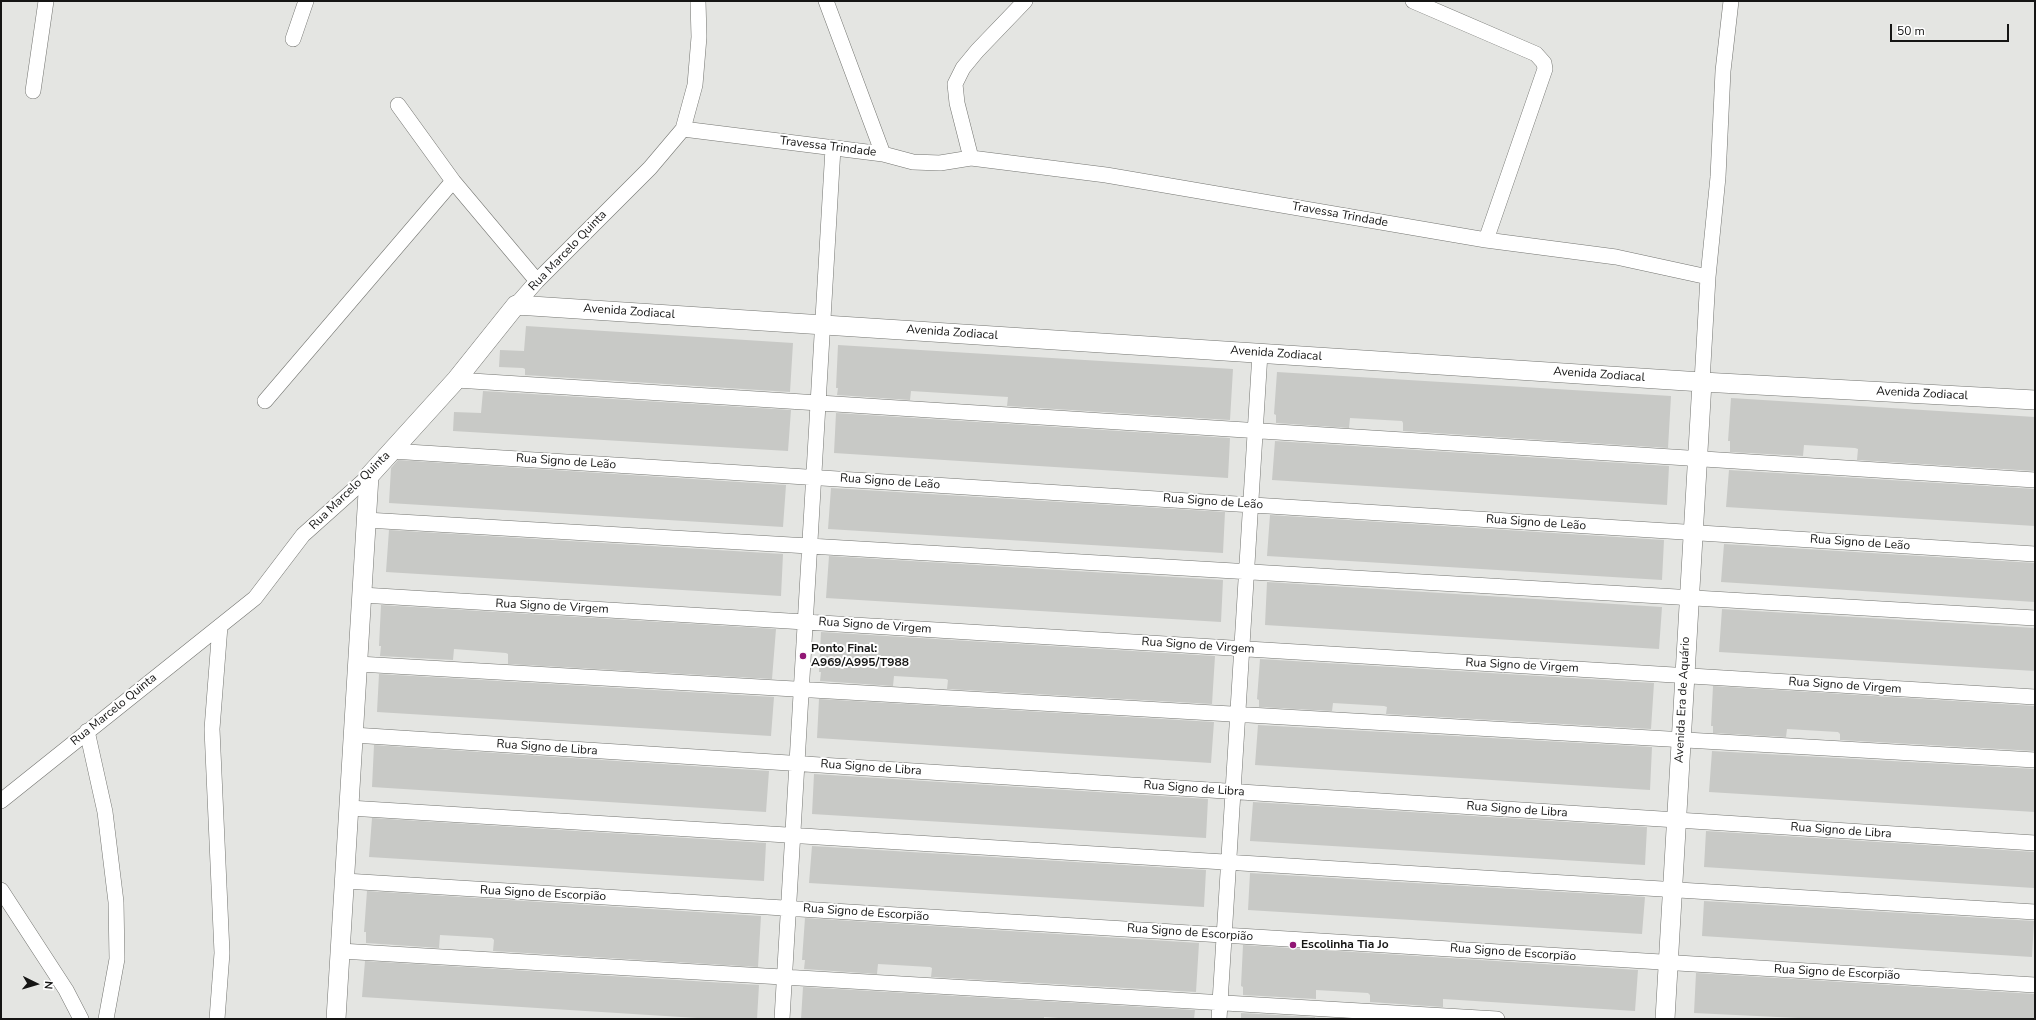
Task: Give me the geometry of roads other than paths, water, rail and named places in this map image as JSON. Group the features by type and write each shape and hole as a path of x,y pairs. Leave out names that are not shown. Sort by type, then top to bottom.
{"street":[{"path":"33,91 46,1"},
{"path":"293,39 306,1"},
{"path":"683,128 695,86 699,37 698,1"},
{"path":"826,1 884,154"},
{"path":"971,158 957,103 955,84 963,68 976,51 1025,1"},
{"path":"1413,1 1536,54 1541,58 1545,69 1486,240"},
{"path":"1702,382 1708,277 1718,177 1723,71 1731,1"},
{"path":"398,106 453,181 537,281"},
{"name":"Travessa Trindade","path":"683,128 884,154 914,162 934,163 971,158 1106,175 1486,240 1616,257 1708,277"},
{"name":"Rua Marcelo Quinta","path":"1,801 255,598 303,535 369,476 456,380 537,281 650,168 683,128"},
{"path":"782,1019 833,148"},
{"path":"265,401 453,181"},
{"name":"Avenida Zodiacal","path":"516,305 1702,382 2035,400"},
{"path":"1219,1019 1260,353"},
{"path":"456,380 2035,480"},
{"name":"Avenida Era de Aquário","path":"1665,1019 1702,382"},
{"name":"Rua Signo de Leão","path":"391,451 2035,554"},
{"path":"336,1019 369,476"},
{"path":"366,520 2035,618"},
{"name":"Rua Signo de Virgem","path":"362,595 2035,697"},
{"path":"217,1019 222,953 212,730 220,626"},
{"path":"358,664 2035,760"},
{"path":"87,731 105,812 116,902 117,959 112,996 106,1019"},
{"name":"Rua Signo de Libra","path":"353,735 2035,843"},
{"path":"349,808 2035,912"},
{"name":"Rua Signo de Escorpião","path":"345,882 2035,985"},
{"path":"1,890 66,990 81,1019"},
{"path":"340,951 1497,1019"}],"place":[{"name":"Ponto Final: A969/A995/T988","path":"803,656"},
{"name":"Escolinha Tia Jo","path":"1293,945"}]}
